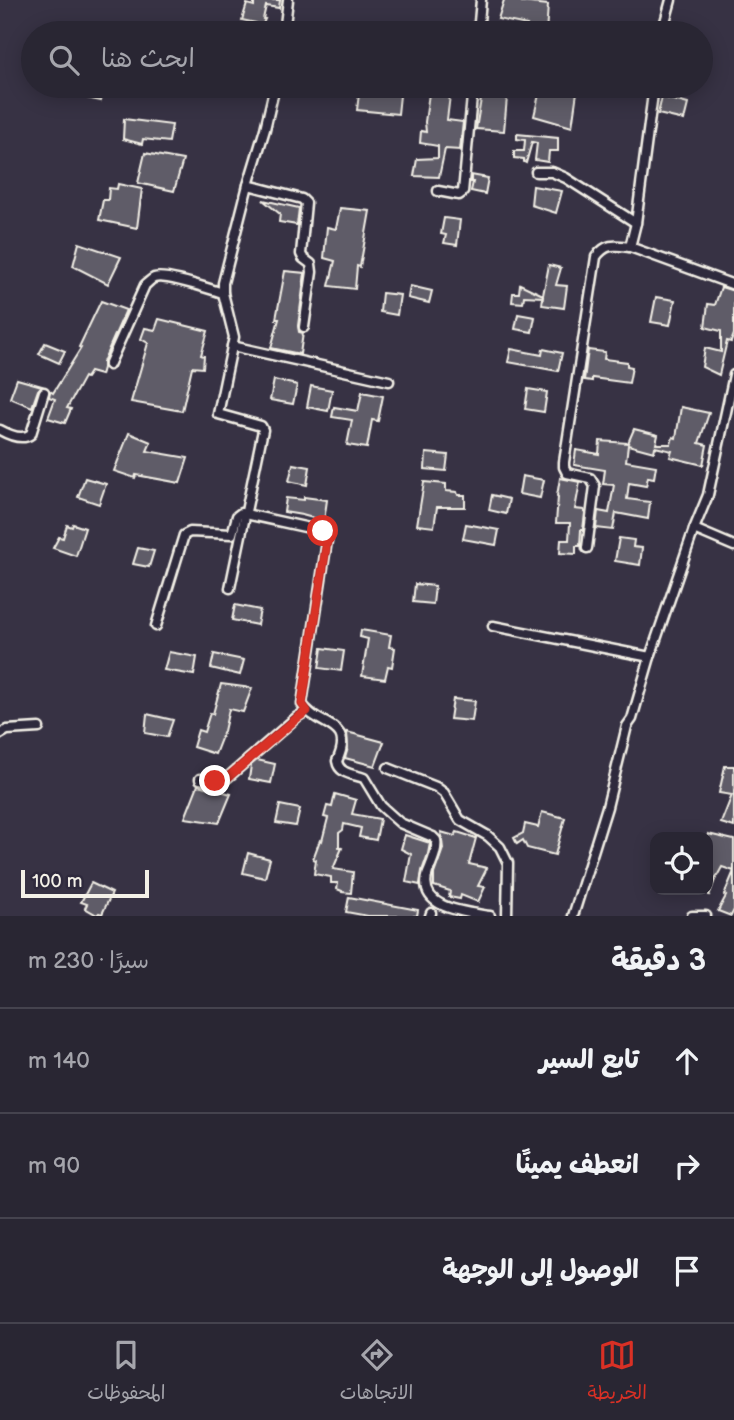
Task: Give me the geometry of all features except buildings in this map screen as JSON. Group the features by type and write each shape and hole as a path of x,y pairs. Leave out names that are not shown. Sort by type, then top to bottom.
{"street":[{"path":"285,21 288,0"},
{"path":"479,21 481,0"},
{"path":"665,21 671,0"},
{"path":"230,588 263,430 261,426 218,414 234,334 223,293 223,283 272,98"},
{"path":"438,191 459,195 463,192 471,98"},
{"path":"630,247 636,223 652,98"},
{"path":"536,172 552,172 566,178 636,223"},
{"path":"248,186 302,199 306,203 301,254 311,264 312,272 304,327"},
{"path":"587,548 595,486 590,478 567,473 564,462 596,257 609,245 630,247 734,285"},
{"path":"109,365 145,285 150,281 158,277 166,278 223,293"},
{"path":"232,346 389,380"},
{"path":"573,916 607,807 627,726 632,719 650,657 708,495 734,375"},
{"path":"0,430 21,438 31,434 44,392"},
{"path":"156,626 184,535 190,532 232,534 236,516 241,513 320,529 327,534 302,704 307,711 340,734 343,740 337,761 340,769 363,778 381,806 400,824 436,840 426,879 430,898 436,903 490,916"},
{"path":"694,529 734,546"},
{"path":"493,626 650,657"},
{"path":"200,779 215,781 227,778 307,711"},
{"path":"0,734 7,730 39,728"},
{"path":"388,768 436,787 444,793 460,820 488,836 500,847 508,863 507,916"},
{"path":"692,916 706,916"}],"route":[{"path":"215,781 227,778 307,711 302,704 327,541 327,534 323,531"}]}
